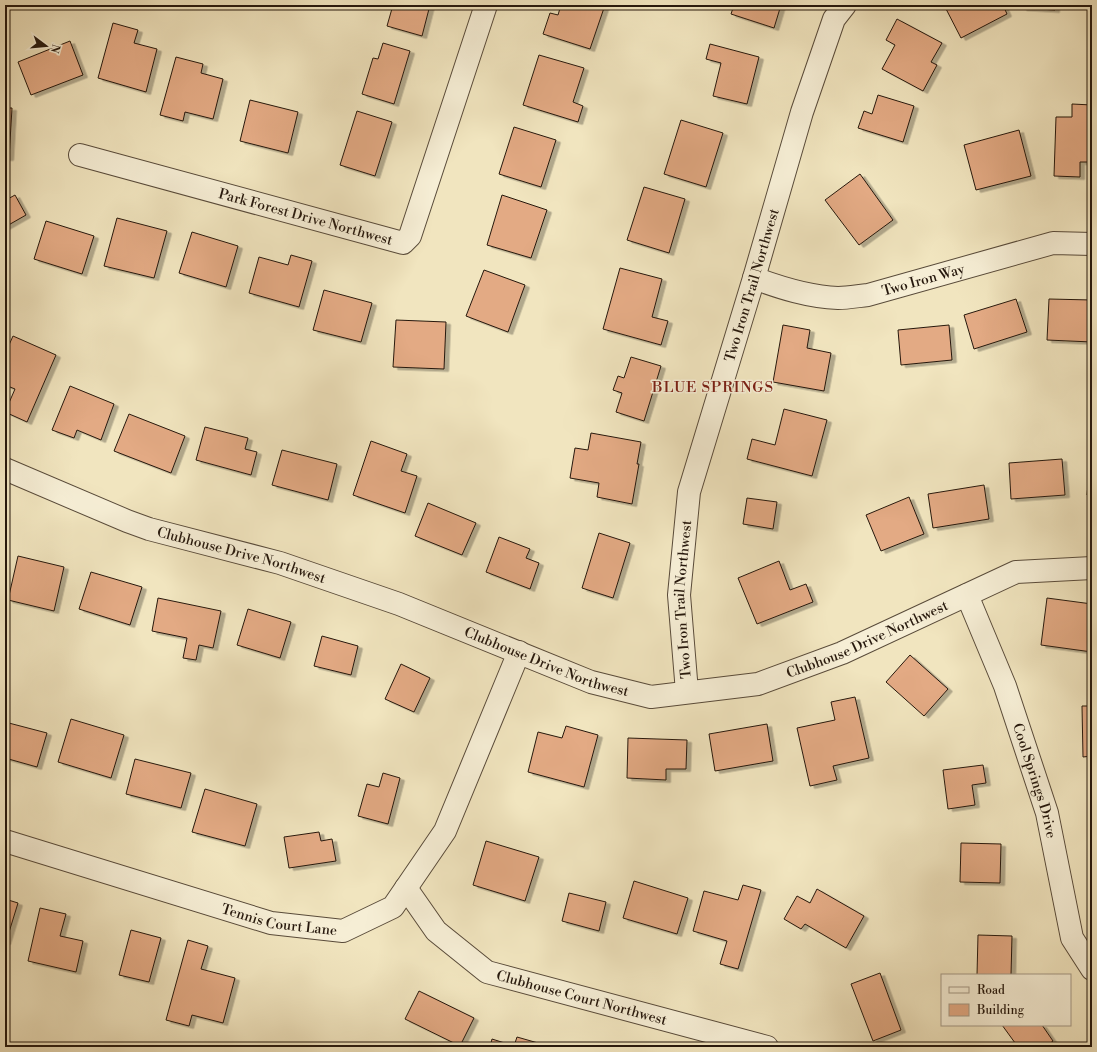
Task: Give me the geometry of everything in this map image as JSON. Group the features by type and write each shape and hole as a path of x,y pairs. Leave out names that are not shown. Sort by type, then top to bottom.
{"street":[{"name":"Park Forest Drive Northwest","path":"80,155 403,243 410,236 486,5"},
{"name":"Two Iron Trail Northwest","path":"687,692 679,595 689,492 754,278 802,112 834,19 845,5"},
{"name":"Two Iron Way","path":"754,278 812,296 839,298 868,295 1053,242 1092,244"},
{"name":"Clubhouse Drive Northwest","path":"5,469 149,529 280,563 399,604 592,682 651,697 758,684 842,653 1016,572 1092,568"},
{"name":"Cool Springs Drive","path":"967,595 1005,686 1047,813 1072,938 1092,969"},
{"name":"Tennis Court Lane","path":"5,841 271,922 343,931 393,907 445,831 519,652"},
{"name":"Clubhouse Court Northwest","path":"406,888 436,931 487,972 768,1047"}],"building":[{"path":"393,5 430,5 422,36 387,26"},
{"path":"561,5 605,5 590,49 543,34 550,13 558,15"},
{"path":"734,5 781,5 774,28 731,14"},
{"path":"944,5 1003,5 1007,14 961,38"},
{"path":"1022,5 1055,5 1055,10 1022,8"},
{"path":"897,19 942,43 931,62 937,65 923,91 882,69 895,45 886,40"},
{"path":"113,23 138,30 134,43 157,49 146,92 98,78"},
{"path":"70,41 83,75 31,95 18,62"},
{"path":"383,43 410,51 394,104 362,94 373,58 378,59"},
{"path":"710,44 759,57 747,104 713,96 721,63 706,59"},
{"path":"539,55 584,68 573,102 583,106 578,122 523,105"},
{"path":"176,57 203,64 201,73 223,79 213,119 185,112 183,121 160,115"},
{"path":"878,95 914,106 903,142 858,128 864,111 872,114"},
{"path":"250,100 298,112 288,153 240,141"},
{"path":"1072,104 1092,105 1092,162 1080,162 1080,177 1054,176 1056,117 1072,117"},
{"path":"5,108 12,108 9,158 5,158"},
{"path":"357,111 392,122 375,176 340,165"},
{"path":"681,120 723,133 706,187 664,174"},
{"path":"514,127 556,140 541,187 499,174"},
{"path":"1019,130 1031,176 976,190 964,145"},
{"path":"860,174 893,220 859,245 825,200"},
{"path":"644,187 685,199 669,253 627,240"},
{"path":"15,195 26,215 5,227 5,198 6,200"},
{"path":"502,195 547,210 531,258 487,245"},
{"path":"117,218 167,231 154,278 104,266"},
{"path":"46,221 94,236 82,274 34,259"},
{"path":"192,232 238,246 226,287 179,273"},
{"path":"291,255 312,261 299,307 249,293 259,257 288,265"},
{"path":"620,268 662,279 652,317 668,321 661,345 603,329"},
{"path":"484,270 525,285 508,332 466,316"},
{"path":"324,290 372,303 361,342 313,330"},
{"path":"1016,299 1027,332 974,349 964,315"},
{"path":"1049,299 1092,300 1092,342 1047,340"},
{"path":"396,320 446,322 444,369 393,367"},
{"path":"783,325 810,330 807,348 831,353 824,391 773,382"},
{"path":"949,325 952,360 901,365 898,330"},
{"path":"13,336 56,355 27,422 5,412 15,389 5,385 5,354"},
{"path":"631,357 661,366 644,421 616,412 622,393 613,390 618,376 624,378"},
{"path":"70,386 114,404 101,440 77,430 74,438 52,430"},
{"path":"784,409 827,420 812,476 747,459 752,439 775,445"},
{"path":"129,414 185,436 171,473 114,451"},
{"path":"205,427 248,438 245,449 257,452 251,475 196,460"},
{"path":"591,433 641,442 632,504 597,497 599,483 570,478 575,448 588,450"},
{"path":"1092,440 1092,496 1087,495"},
{"path":"371,441 407,454 401,471 417,476 405,513 353,495"},
{"path":"282,450 337,464 328,500 272,485"},
{"path":"1062,459 1065,495 1011,499 1009,463"},
{"path":"984,485 989,519 933,528 928,494"},
{"path":"909,497 924,534 881,551 866,515"},
{"path":"747,498 777,502 773,529 743,524"},
{"path":"428,503 476,523 462,555 415,536"},
{"path":"599,533 630,543 613,598 582,588"},
{"path":"499,537 530,549 526,558 539,563 530,589 486,572"},
{"path":"18,556 64,567 54,611 8,600"},
{"path":"779,561 790,590 806,584 813,602 757,624 738,578"},
{"path":"91,572 142,587 130,625 79,609"},
{"path":"158,598 221,611 213,648 199,645 196,660 183,658 187,638 152,631"},
{"path":"1047,598 1092,604 1092,652 1041,645"},
{"path":"248,609 291,622 280,658 237,645"},
{"path":"322,636 358,646 351,675 314,666"},
{"path":"910,655 948,689 924,716 886,682"},
{"path":"401,664 430,678 414,712 385,699"},
{"path":"855,697 869,758 833,766 837,780 810,786 797,728 835,720 831,702"},
{"path":"1082,706 1092,706 1092,756 1083,757"},
{"path":"71,719 124,735 111,778 58,762"},
{"path":"5,722 47,733 37,767 5,758"},
{"path":"767,724 773,761 715,771 709,734"},
{"path":"566,726 598,735 584,787 528,772 538,732 562,738"},
{"path":"628,738 687,740 686,769 666,769 666,780 627,778"},
{"path":"135,759 191,773 181,808 126,794"},
{"path":"983,765 986,783 972,785 975,805 948,809 943,770"},
{"path":"383,773 400,778 388,824 358,816 367,784 379,787"},
{"path":"205,789 257,804 245,846 192,832"},
{"path":"319,832 321,841 332,839 336,861 289,868 284,837"},
{"path":"486,841 539,857 525,901 473,885"},
{"path":"961,843 1001,844 1000,883 960,882"},
{"path":"634,881 688,898 677,934 623,918"},
{"path":"743,885 761,890 738,969 720,964 727,941 693,931 704,891 738,900"},
{"path":"817,889 864,916 846,948 805,924 801,929 784,919 797,896 810,903"},
{"path":"569,893 606,902 599,931 562,921"},
{"path":"5,899 18,903 6,942 5,942"},
{"path":"40,908 66,914 60,936 83,941 76,972 28,961"},
{"path":"131,930 161,938 149,982 119,975"},
{"path":"978,935 1012,936 1011,974 977,974"},
{"path":"188,940 208,946 201,969 235,978 223,1023 192,1015 189,1026 166,1020"},
{"path":"880,973 901,1030 873,1041 851,984"},
{"path":"419,991 474,1018 460,1046 405,1019"},
{"path":"1003,1026 1043,1026 1053,1041 1045,1047 1018,1047"},
{"path":"517,1037 545,1045 544,1047 490,1047 492,1039 514,1046"}],"district":[{"name":"BLUE SPRINGS","path":"713,387"}]}
